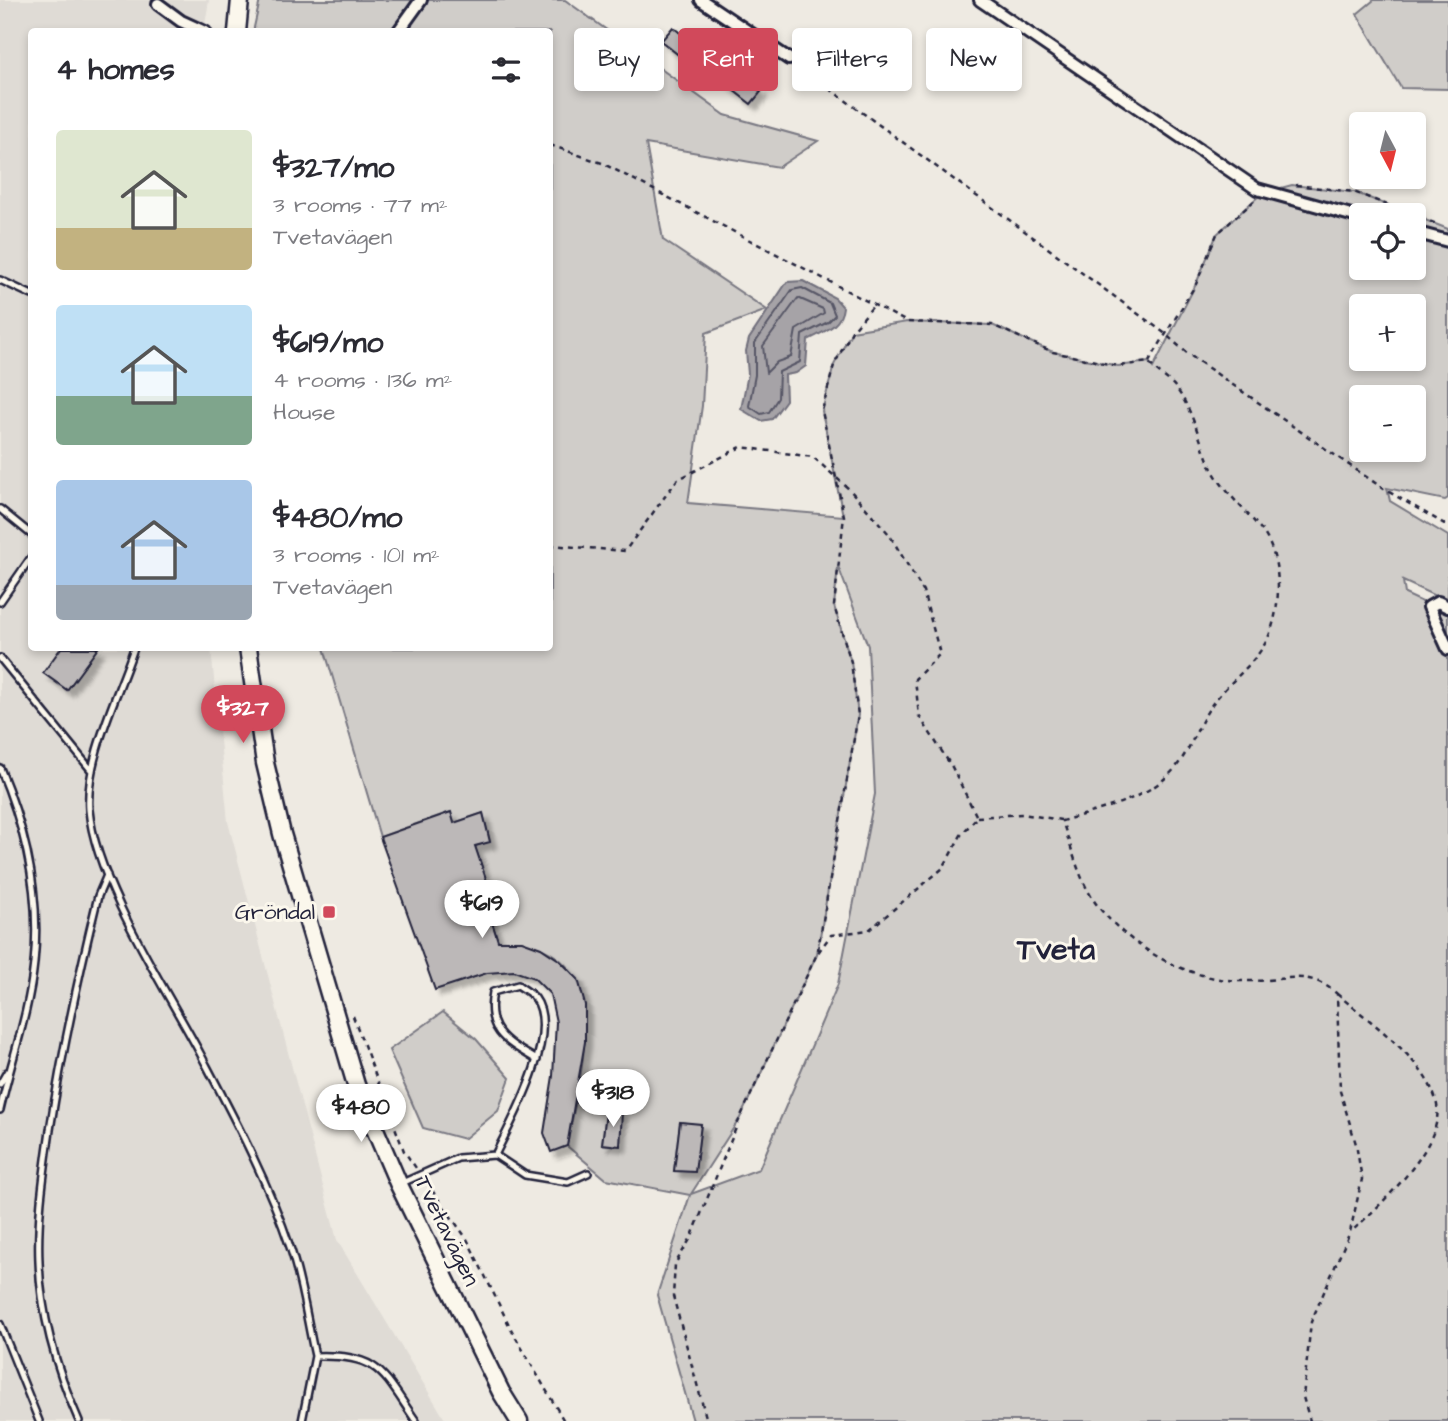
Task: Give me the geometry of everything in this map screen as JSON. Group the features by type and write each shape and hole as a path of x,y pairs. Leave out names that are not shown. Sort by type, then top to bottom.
{"main road":[{"path":"237,28 240,0"},
{"name":"Tvetavägen","path":"248,651 265,763 282,834 356,1086 399,1185 495,1380 519,1421"}],"street":[{"path":"401,28 421,0"},
{"path":"701,0 789,59"},
{"path":"980,0 1257,189 1349,214"},
{"path":"156,2 181,21 196,28"},
{"path":"1426,236 1448,242"},
{"path":"1448,607 1438,602 1429,607 1448,649"}],"lane":[{"path":"0,280 28,293"},
{"path":"0,509 28,532"},
{"path":"0,602 28,562"},
{"path":"133,651 92,771 89,811 107,874 246,1146 291,1248 315,1356 302,1421"},
{"path":"0,658 92,771"},
{"path":"0,768 22,827 35,911 32,974 0,1110"},
{"path":"79,1421 57,1366 42,1298 39,1264 40,1201 65,1032 98,896 107,874"},
{"path":"495,1155 537,1060 544,1021 535,998 518,985 493,992 490,1009 503,1039 537,1060"},
{"path":"0,1084 10,1064"},
{"path":"399,1185 458,1158 495,1155 525,1175 568,1182 588,1173"},
{"path":"0,1324 38,1421"},
{"path":"315,1356 346,1355 373,1364 416,1421"}],"path":[{"path":"789,59 1163,332 1188,354 1384,489 1448,526"},
{"path":"553,146 602,163 906,322 992,325 1053,352 1118,366 1149,362"},
{"path":"1292,185 1354,192 1448,229"},
{"path":"1149,362 1196,284 1217,234 1266,192"},
{"path":"817,954 858,715 851,662 834,606 844,516 822,411 834,365 852,331 874,305"},
{"path":"708,1421 673,1296 675,1264 692,1236 740,1118 817,954 831,936 869,930 943,868 961,835 977,817 1022,814 1062,821 1110,806 1167,779 1180,762 1215,701 1253,661 1270,634 1278,603 1277,571 1261,528 1230,495 1213,471 1181,394 1169,378 1153,369 1149,362"},
{"path":"553,545 625,551 677,480 741,447 813,457 889,534 923,591 940,654 915,679 919,716 952,767 977,817"},
{"path":"1062,821 1085,884 1098,905 1164,960 1185,971 1237,982 1304,976 1323,982 1387,1036 1423,1074 1437,1106 1430,1140 1408,1174 1350,1232"},
{"path":"1310,1421 1303,1397 1311,1322 1350,1232 1360,1190 1361,1168 1339,1091 1337,994"},
{"path":"350,1009 404,1151 467,1239 512,1331 564,1421"}],"shaded area":[{"path":"0,0 209,0 204,28 28,28 28,651 211,651 228,822 337,1240 446,1421 0,1421"},
{"path":"260,0 565,0 604,28 574,28 574,91 664,91 664,71 678,81 678,91 692,91 725,115 818,141 779,167 646,144 663,240 767,310 706,333 702,406 688,503 843,516 822,411 834,365 852,331 907,322 992,325 1053,352 1118,366 1149,362 1153,368 1196,284 1217,234 1262,193 1292,185 1354,192 1382,203 1349,203 1349,280 1426,280 1426,221 1448,229 1448,498 1445,500 1387,488 1390,501 1448,536 1448,602 1403,581 1405,594 1448,614 1448,1421 693,1421 657,1295 690,1195 606,1179 567,1146 584,1047 584,1015 578,986 563,962 537,947 498,941 488,910 495,906 475,846 490,841 483,813 454,823 450,812 380,837 325,651 553,651 553,28 254,28","holes":["838,566 868,646 875,794 838,984 759,1169 691,1194 740,1118 817,954 858,715 851,662 834,606","621,1112 620,1146 602,1144 606,1113","680,1122 701,1125 695,1171 674,1171"]},
{"path":"1374,0 1448,0 1448,89 1401,88 1357,14"},
{"path":"443,1012 476,1039 510,1078 498,1111 464,1139 423,1128 389,1050"}],"water":[{"path":"803,281 835,298 843,307 842,314 831,328 808,340 806,366 796,373 785,375 786,400 772,419 761,421 741,409 748,374 746,351 749,339 787,282"}],"building":[{"path":"673,27 678,31 678,55 664,43 664,38"},
{"path":"734,91 761,92 751,104"},
{"path":"59,651 96,651 67,690 43,673"},
{"path":"451,812 454,823 483,813 490,842 475,846 495,906 488,910 498,941 522,941 541,948 559,960 578,979 585,1005 585,1042 567,1146 551,1152 544,1133 553,1076 556,1022 550,994 534,978 514,971 487,973 435,990 380,837"},
{"path":"622,1112 620,1146 602,1144 606,1113"},
{"path":"680,1122 701,1124 695,1172 674,1171"}],"place":[{"name":"Gröndal","path":"329,912"}],"district":[{"name":"Tveta","path":"1056,950"}]}
